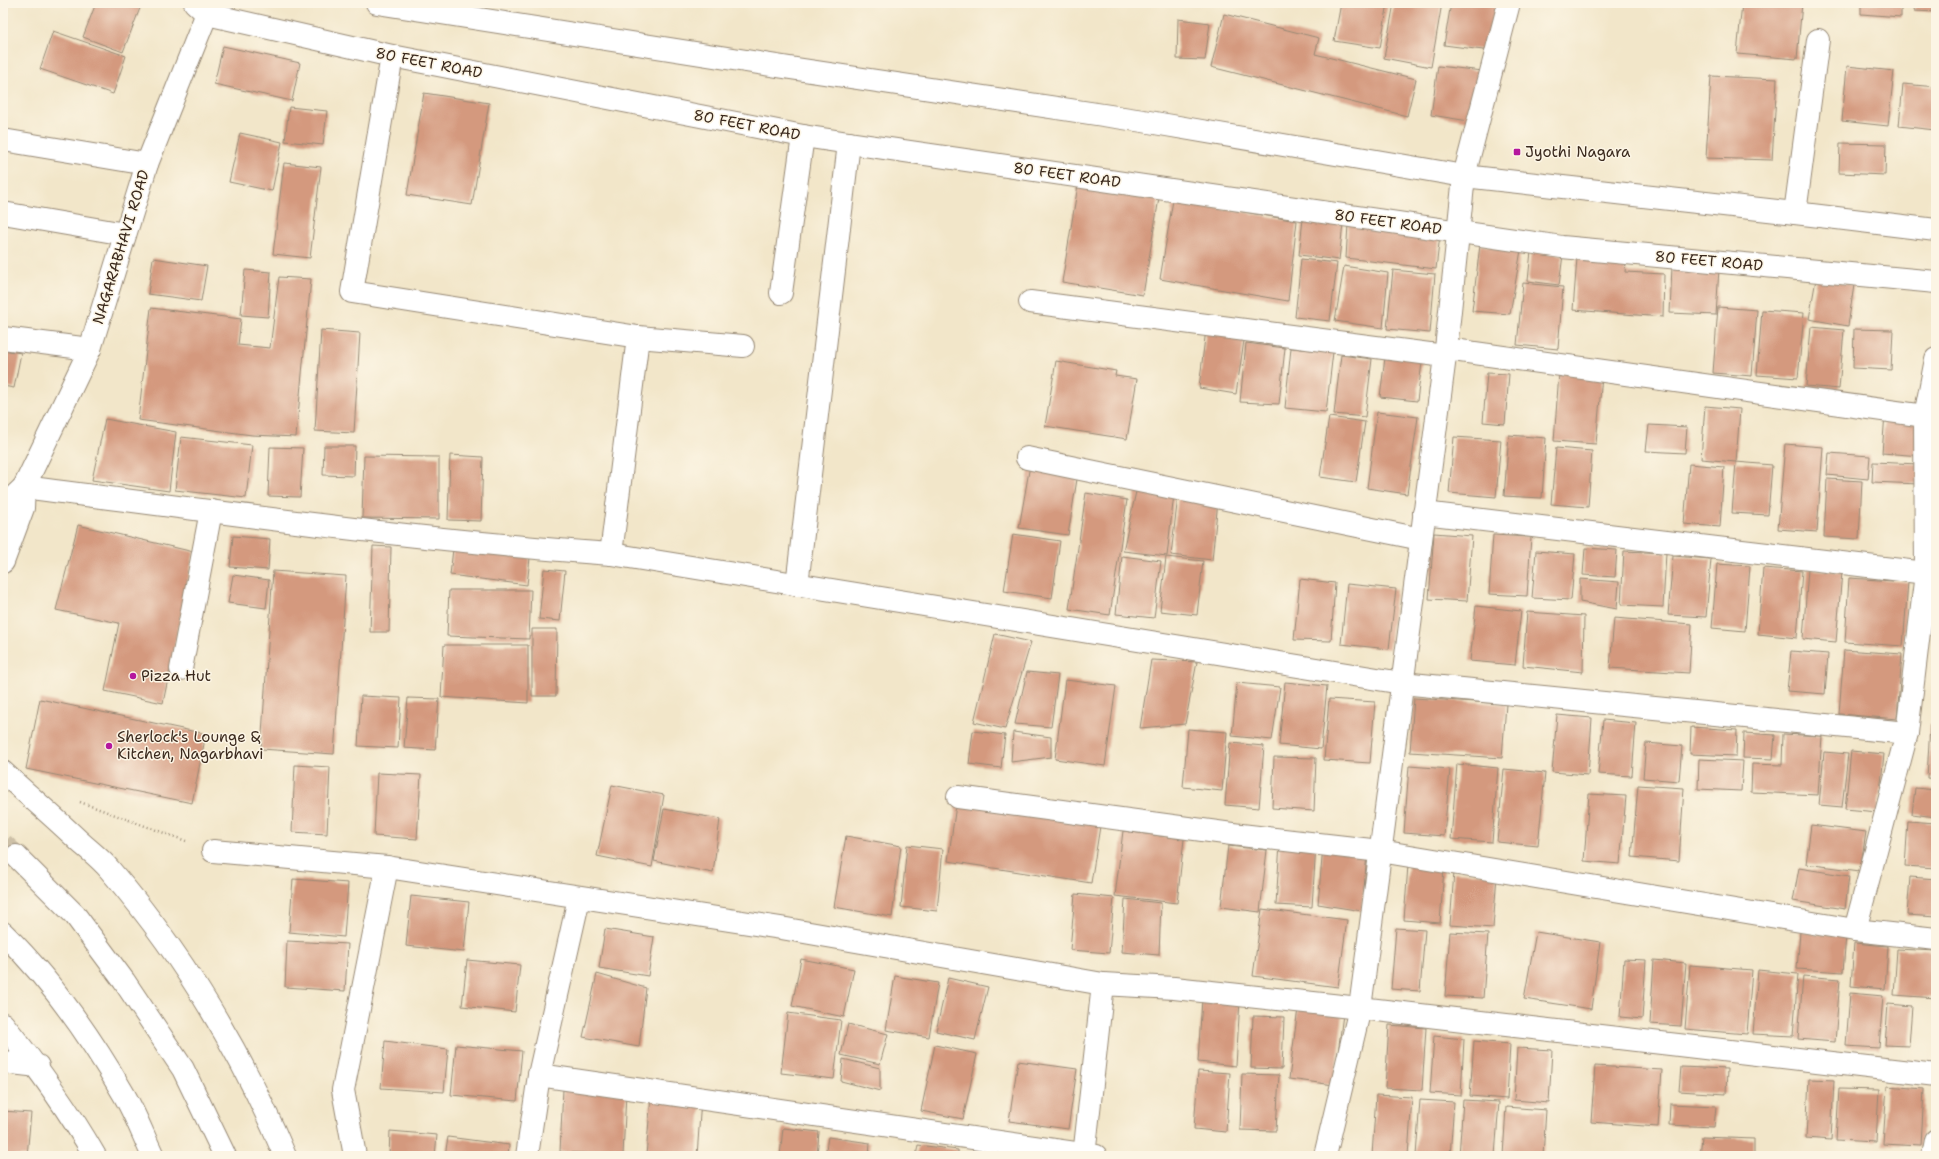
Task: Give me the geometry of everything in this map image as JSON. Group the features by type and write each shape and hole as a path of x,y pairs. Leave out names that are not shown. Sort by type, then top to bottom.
{"main road":[{"path":"378,3 790,68 1143,121 1464,176 1936,230"},
{"path":"1326,1156 1360,1008 1446,352 1464,176 1508,3"},
{"name":"80 FEET ROAD","path":"204,7 392,56 803,136 1562,247 1936,282"},
{"name":"NAGARABHAVI ROAD","path":"24,487 90,349 147,164 204,7"},
{"path":"1795,213 1818,40"},
{"path":"392,56 352,292 638,337 743,346"},
{"path":"781,293 803,136"},
{"path":"3,140 147,164"},
{"path":"797,585 849,143"},
{"path":"3,213 125,234"},
{"path":"1030,302 1446,352 1924,416"},
{"path":"611,554 638,337"},
{"path":"3,338 90,349"},
{"path":"1855,930 1907,733 1926,573 1924,416 1936,359"},
{"path":"1027,458 1421,539"},
{"path":"3,507 24,487"},
{"path":"24,487 272,520 523,548 611,554 1402,683 1907,733"},
{"path":"3,562 23,508 24,487"},
{"path":"181,668 210,511"},
{"path":"1424,513 1926,573"},
{"path":"3,772 110,869 156,930 206,1001 238,1057 266,1110 285,1156"},
{"path":"958,797 1232,834 1380,851 1855,930 1936,939"},
{"path":"213,851 387,867 579,898 789,929 1103,984 1174,988 1360,1008 1936,1075"},
{"path":"16,856 75,915 124,981 183,1069 225,1156"},
{"path":"355,1156 343,1090 387,867"},
{"path":"527,1156 539,1075 579,898"},
{"path":"3,933 30,959 82,1030 124,1094 153,1156"},
{"path":"539,1075 1088,1156 1103,984"},
{"path":"3,1024 38,1066 77,1124 95,1156"},
{"path":"3,1062 38,1066"},
{"path":"1933,1156 1936,1140"}],"path":[{"path":"79,801 213,851"}],"building":[{"path":"96,3 142,3 123,52 83,37"},
{"path":"1341,3 1388,3 1380,48 1334,41"},
{"path":"1394,3 1442,3 1431,67 1384,58"},
{"path":"1451,3 1496,3 1491,51 1444,45"},
{"path":"1742,3 1802,3 1797,59 1737,54"},
{"path":"1861,3 1901,3 1901,17 1861,14"},
{"path":"1915,3 1936,3 1936,12 1914,11"},
{"path":"1224,14 1319,38 1315,54 1416,79 1407,116 1211,67"},
{"path":"1178,19 1210,23 1205,60 1177,59"},
{"path":"53,31 126,56 113,94 40,69"},
{"path":"223,46 300,63 292,101 214,84"},
{"path":"1438,66 1483,71 1475,122 1431,115"},
{"path":"1847,66 1894,71 1888,126 1842,121"},
{"path":"1711,76 1777,79 1772,160 1706,158"},
{"path":"1903,84 1936,87 1935,130 1899,126"},
{"path":"424,93 489,103 472,205 407,195"},
{"path":"289,107 327,111 323,145 285,141"},
{"path":"240,133 282,142 272,191 229,182"},
{"path":"1840,143 1886,144 1885,175 1839,173"},
{"path":"284,163 321,167 310,258 273,254"},
{"path":"1078,185 1159,198 1143,295 1062,282"},
{"path":"1173,200 1297,221 1288,301 1160,279"},
{"path":"1303,219 1343,224 1339,260 1299,255"},
{"path":"1348,224 1440,235 1436,269 1346,258"},
{"path":"1480,245 1521,250 1510,314 1472,311"},
{"path":"1531,251 1563,255 1559,285 1528,281"},
{"path":"153,258 207,266 201,301 148,294"},
{"path":"1577,258 1626,262 1625,272 1664,274 1663,317 1573,310"},
{"path":"1301,259 1337,263 1330,321 1295,317"},
{"path":"1344,266 1388,273 1383,328 1335,321"},
{"path":"1672,266 1719,269 1716,315 1670,313"},
{"path":"245,270 271,272 268,317 241,315"},
{"path":"1393,270 1435,274 1430,333 1387,329"},
{"path":"279,277 311,279 296,437 252,435 138,420 151,308 241,319 238,345 270,348"},
{"path":"1816,279 1854,285 1848,326 1809,319"},
{"path":"1523,283 1563,287 1558,349 1517,345"},
{"path":"1718,307 1757,310 1752,376 1713,373"},
{"path":"1762,310 1804,313 1798,378 1757,375"},
{"path":"1811,327 1844,330 1839,389 1806,386"},
{"path":"1206,329 1245,334 1236,394 1199,388"},
{"path":"1854,329 1893,330 1891,370 1853,368"},
{"path":"321,330 360,333 354,433 315,431"},
{"path":"1246,343 1285,348 1279,404 1240,402"},
{"path":"1291,348 1333,352 1326,412 1285,408"},
{"path":"3,350 21,353 14,388 3,386"},
{"path":"1386,350 1423,355 1417,401 1380,397"},
{"path":"1341,355 1372,359 1365,417 1334,414"},
{"path":"1056,361 1116,371 1115,376 1137,379 1127,439 1045,426"},
{"path":"1487,373 1509,374 1505,424 1483,422"},
{"path":"1559,373 1602,376 1596,444 1554,441"},
{"path":"1705,406 1740,409 1736,462 1701,459"},
{"path":"1377,412 1418,417 1407,494 1367,488"},
{"path":"1885,414 1925,416 1921,456 1882,453"},
{"path":"1329,417 1365,422 1356,482 1320,477"},
{"path":"105,419 176,432 169,491 92,480"},
{"path":"1649,425 1687,427 1685,453 1646,451"},
{"path":"1509,435 1546,438 1542,498 1504,496"},
{"path":"181,437 252,445 246,498 175,490"},
{"path":"1454,437 1501,440 1496,497 1449,493"},
{"path":"1785,444 1823,447 1817,532 1778,529"},
{"path":"324,446 355,446 354,476 323,475"},
{"path":"270,447 303,448 300,497 268,496"},
{"path":"1556,448 1592,451 1588,507 1551,504"},
{"path":"1829,453 1870,456 1868,479 1827,475"},
{"path":"450,455 483,457 481,521 448,520"},
{"path":"364,456 439,457 439,519 362,518"},
{"path":"1736,462 1772,465 1768,515 1732,513"},
{"path":"1873,462 1919,464 1919,484 1872,482"},
{"path":"1689,464 1724,467 1720,527 1684,524"},
{"path":"1030,465 1078,473 1068,535 1019,528"},
{"path":"1827,479 1862,481 1859,539 1824,537"},
{"path":"1137,487 1174,494 1167,556 1123,551"},
{"path":"1086,493 1127,500 1110,615 1069,609"},
{"path":"1178,496 1218,501 1212,560 1171,555"},
{"path":"78,525 194,552 163,703 105,691 119,623 56,610"},
{"path":"1434,533 1472,536 1467,601 1429,599"},
{"path":"1013,534 1060,541 1052,598 1004,591"},
{"path":"1493,535 1531,537 1527,596 1489,594"},
{"path":"233,536 270,539 268,570 230,567"},
{"path":"373,546 391,547 389,632 370,632"},
{"path":"1585,548 1617,550 1615,577 1583,575"},
{"path":"453,549 530,558 527,585 450,575"},
{"path":"1536,551 1575,554 1571,600 1532,598"},
{"path":"1624,551 1666,553 1663,607 1621,605"},
{"path":"1122,556 1161,561 1154,618 1116,614"},
{"path":"1673,556 1711,559 1706,617 1668,615"},
{"path":"1166,557 1203,561 1197,615 1160,611"},
{"path":"1717,564 1750,566 1745,631 1712,628"},
{"path":"1763,568 1802,571 1797,638 1758,634"},
{"path":"544,569 565,571 560,621 539,619"},
{"path":"1808,569 1842,572 1836,642 1803,639"},
{"path":"273,571 346,576 334,754 261,749"},
{"path":"233,575 269,580 266,608 228,603"},
{"path":"1849,578 1908,582 1903,646 1845,642"},
{"path":"1300,579 1335,583 1331,641 1294,640"},
{"path":"1580,579 1619,582 1617,609 1580,602"},
{"path":"1347,584 1396,589 1389,649 1341,644"},
{"path":"449,590 531,590 529,639 447,636"},
{"path":"1476,606 1521,611 1515,665 1470,661"},
{"path":"1527,612 1584,616 1583,672 1523,666"},
{"path":"1614,618 1692,624 1689,673 1610,668"},
{"path":"532,629 557,629 556,696 532,696"},
{"path":"995,634 1031,642 1005,729 974,722"},
{"path":"444,645 528,645 528,703 441,697"},
{"path":"1844,650 1902,654 1897,719 1839,714"},
{"path":"1791,651 1828,654 1825,694 1787,691"},
{"path":"1151,660 1197,662 1185,724 1140,728"},
{"path":"1027,672 1058,675 1051,727 1015,724"},
{"path":"1935,675 1936,676 1936,706 1933,705"},
{"path":"1065,680 1116,686 1105,766 1055,759"},
{"path":"1285,682 1327,686 1321,749 1279,745"},
{"path":"1237,683 1280,687 1272,740 1232,736"},
{"path":"361,696 401,698 398,748 358,746"},
{"path":"408,698 439,699 435,750 404,748"},
{"path":"1414,698 1506,704 1502,758 1410,752"},
{"path":"40,699 206,734 192,803 26,769"},
{"path":"1329,699 1375,702 1370,763 1324,760"},
{"path":"1557,715 1592,718 1588,775 1552,772"},
{"path":"1603,720 1636,723 1632,776 1598,774"},
{"path":"1930,725 1936,725 1936,779 1927,778"},
{"path":"1691,727 1737,730 1736,756 1690,754"},
{"path":"1188,729 1227,732 1222,791 1183,787"},
{"path":"973,731 1005,735 1001,768 969,764"},
{"path":"1013,732 1051,737 1051,757 1011,762"},
{"path":"1744,733 1775,735 1773,759 1743,758"},
{"path":"1783,734 1822,736 1818,795 1751,792 1752,764 1782,765"},
{"path":"1230,743 1264,746 1259,808 1225,805"},
{"path":"1646,743 1682,746 1679,781 1643,778"},
{"path":"1851,751 1884,754 1878,812 1845,809"},
{"path":"1824,752 1848,754 1842,807 1819,805"},
{"path":"1274,757 1316,758 1314,811 1272,808"},
{"path":"1699,759 1743,761 1741,791 1698,789"},
{"path":"1457,764 1498,768 1492,842 1451,839"},
{"path":"295,765 330,767 327,834 292,832"},
{"path":"1409,766 1450,769 1444,836 1404,833"},
{"path":"1504,769 1545,773 1538,846 1497,842"},
{"path":"377,773 421,775 417,839 374,836"},
{"path":"612,785 664,795 652,867 597,856"},
{"path":"1638,785 1684,788 1679,861 1632,857"},
{"path":"1915,788 1936,790 1936,817 1912,814"},
{"path":"1589,794 1626,796 1620,864 1584,861"},
{"path":"957,798 1101,820 1091,883 948,861"},
{"path":"664,809 720,819 713,873 654,861"},
{"path":"1908,821 1936,823 1936,868 1905,866"},
{"path":"1811,825 1866,832 1860,871 1806,864"},
{"path":"1123,831 1184,839 1177,903 1115,896"},
{"path":"846,836 901,846 892,917 834,907"},
{"path":"1280,843 1316,845 1312,907 1276,905"},
{"path":"907,845 943,849 937,911 901,907"},
{"path":"1228,846 1267,850 1260,912 1221,907"},
{"path":"1323,847 1367,854 1362,911 1318,904"},
{"path":"1408,865 1444,868 1440,923 1404,920"},
{"path":"1799,868 1849,876 1845,909 1793,901"},
{"path":"1454,872 1497,875 1493,928 1450,925"},
{"path":"1910,877 1936,879 1936,917 1907,915"},
{"path":"293,879 348,883 344,937 289,932"},
{"path":"1075,894 1114,898 1109,953 1070,950"},
{"path":"411,896 469,902 464,952 406,946"},
{"path":"1125,899 1161,903 1159,955 1122,952"},
{"path":"1262,909 1347,920 1338,987 1253,976"},
{"path":"1396,928 1425,930 1420,991 1391,989"},
{"path":"605,929 654,937 648,976 599,968"},
{"path":"1450,932 1488,934 1483,998 1445,996"},
{"path":"1536,932 1600,942 1591,1009 1524,999"},
{"path":"1800,932 1846,935 1843,972 1797,969"},
{"path":"287,941 348,944 345,991 285,987"},
{"path":"1854,943 1888,946 1885,989 1851,986"},
{"path":"1897,949 1936,951 1936,998 1894,995"},
{"path":"801,959 854,969 844,1017 792,1006"},
{"path":"1624,959 1646,960 1642,1019 1620,1017"},
{"path":"467,960 520,965 515,1012 462,1006"},
{"path":"1654,960 1686,963 1681,1026 1650,1024"},
{"path":"1690,965 1752,970 1747,1034 1685,1029"},
{"path":"1758,970 1798,974 1793,1036 1753,1034"},
{"path":"597,974 646,988 639,1047 583,1037"},
{"path":"895,976 938,983 929,1037 886,1030"},
{"path":"1803,976 1840,979 1835,1042 1798,1039"},
{"path":"948,978 988,987 975,1040 936,1031"},
{"path":"1850,993 1883,996 1879,1048 1846,1046"},
{"path":"1202,999 1240,1000 1236,1066 1198,1062"},
{"path":"1888,1004 1912,1006 1909,1046 1885,1045"},
{"path":"1298,1008 1343,1014 1334,1085 1289,1079"},
{"path":"788,1013 841,1020 834,1079 781,1073"},
{"path":"1253,1016 1284,1017 1282,1069 1251,1068"},
{"path":"848,1024 888,1034 880,1064 841,1055"},
{"path":"1389,1025 1426,1028 1422,1090 1385,1088"},
{"path":"1434,1036 1464,1039 1461,1095 1430,1093"},
{"path":"385,1041 448,1049 444,1092 381,1088"},
{"path":"1474,1041 1510,1044 1507,1099 1470,1096"},
{"path":"456,1045 522,1051 517,1101 451,1095"},
{"path":"935,1045 977,1054 963,1119 921,1111"},
{"path":"1517,1048 1552,1050 1549,1103 1514,1100"},
{"path":"843,1059 880,1068 880,1091 841,1081"},
{"path":"1018,1061 1077,1069 1068,1129 1009,1121"},
{"path":"1595,1066 1662,1070 1658,1127 1591,1122"},
{"path":"1681,1067 1727,1069 1726,1094 1679,1091"},
{"path":"1198,1071 1230,1073 1226,1132 1194,1129"},
{"path":"1242,1074 1279,1075 1276,1131 1240,1130"},
{"path":"1809,1079 1834,1080 1831,1140 1806,1138"},
{"path":"1887,1086 1924,1089 1921,1146 1883,1144"},
{"path":"563,1089 626,1093 623,1155 560,1152"},
{"path":"1839,1089 1879,1090 1876,1142 1836,1140"},
{"path":"1376,1095 1412,1097 1408,1156 1372,1156"},
{"path":"651,1096 701,1100 697,1156 646,1156"},
{"path":"1420,1100 1454,1102 1450,1156 1416,1156"},
{"path":"1463,1100 1499,1102 1495,1156 1459,1156"},
{"path":"1670,1104 1716,1106 1714,1127 1669,1125"},
{"path":"1506,1107 1546,1110 1543,1156 1503,1156"},
{"path":"3,1111 31,1113 27,1156 3,1156"},
{"path":"783,1128 819,1132 817,1156 780,1156"},
{"path":"390,1131 437,1135 435,1156 389,1156"},
{"path":"448,1137 509,1145 508,1156 445,1156"},
{"path":"828,1137 870,1143 869,1156 825,1156"},
{"path":"1702,1137 1754,1139 1754,1156 1700,1156"},
{"path":"918,1145 958,1150 958,1156 916,1156"},
{"path":"1869,1154 1880,1155 1880,1156 1869,1156"}],"tunnel":[{"path":"3,844 16,856"}],"place":[{"name":"Jyothi Nagara","path":"1517,152"},
{"name":"Pizza Hut","path":"133,676"},
{"name":"Sherlock's Lounge & Kitchen, Nagarbhavi","path":"109,746"}]}
